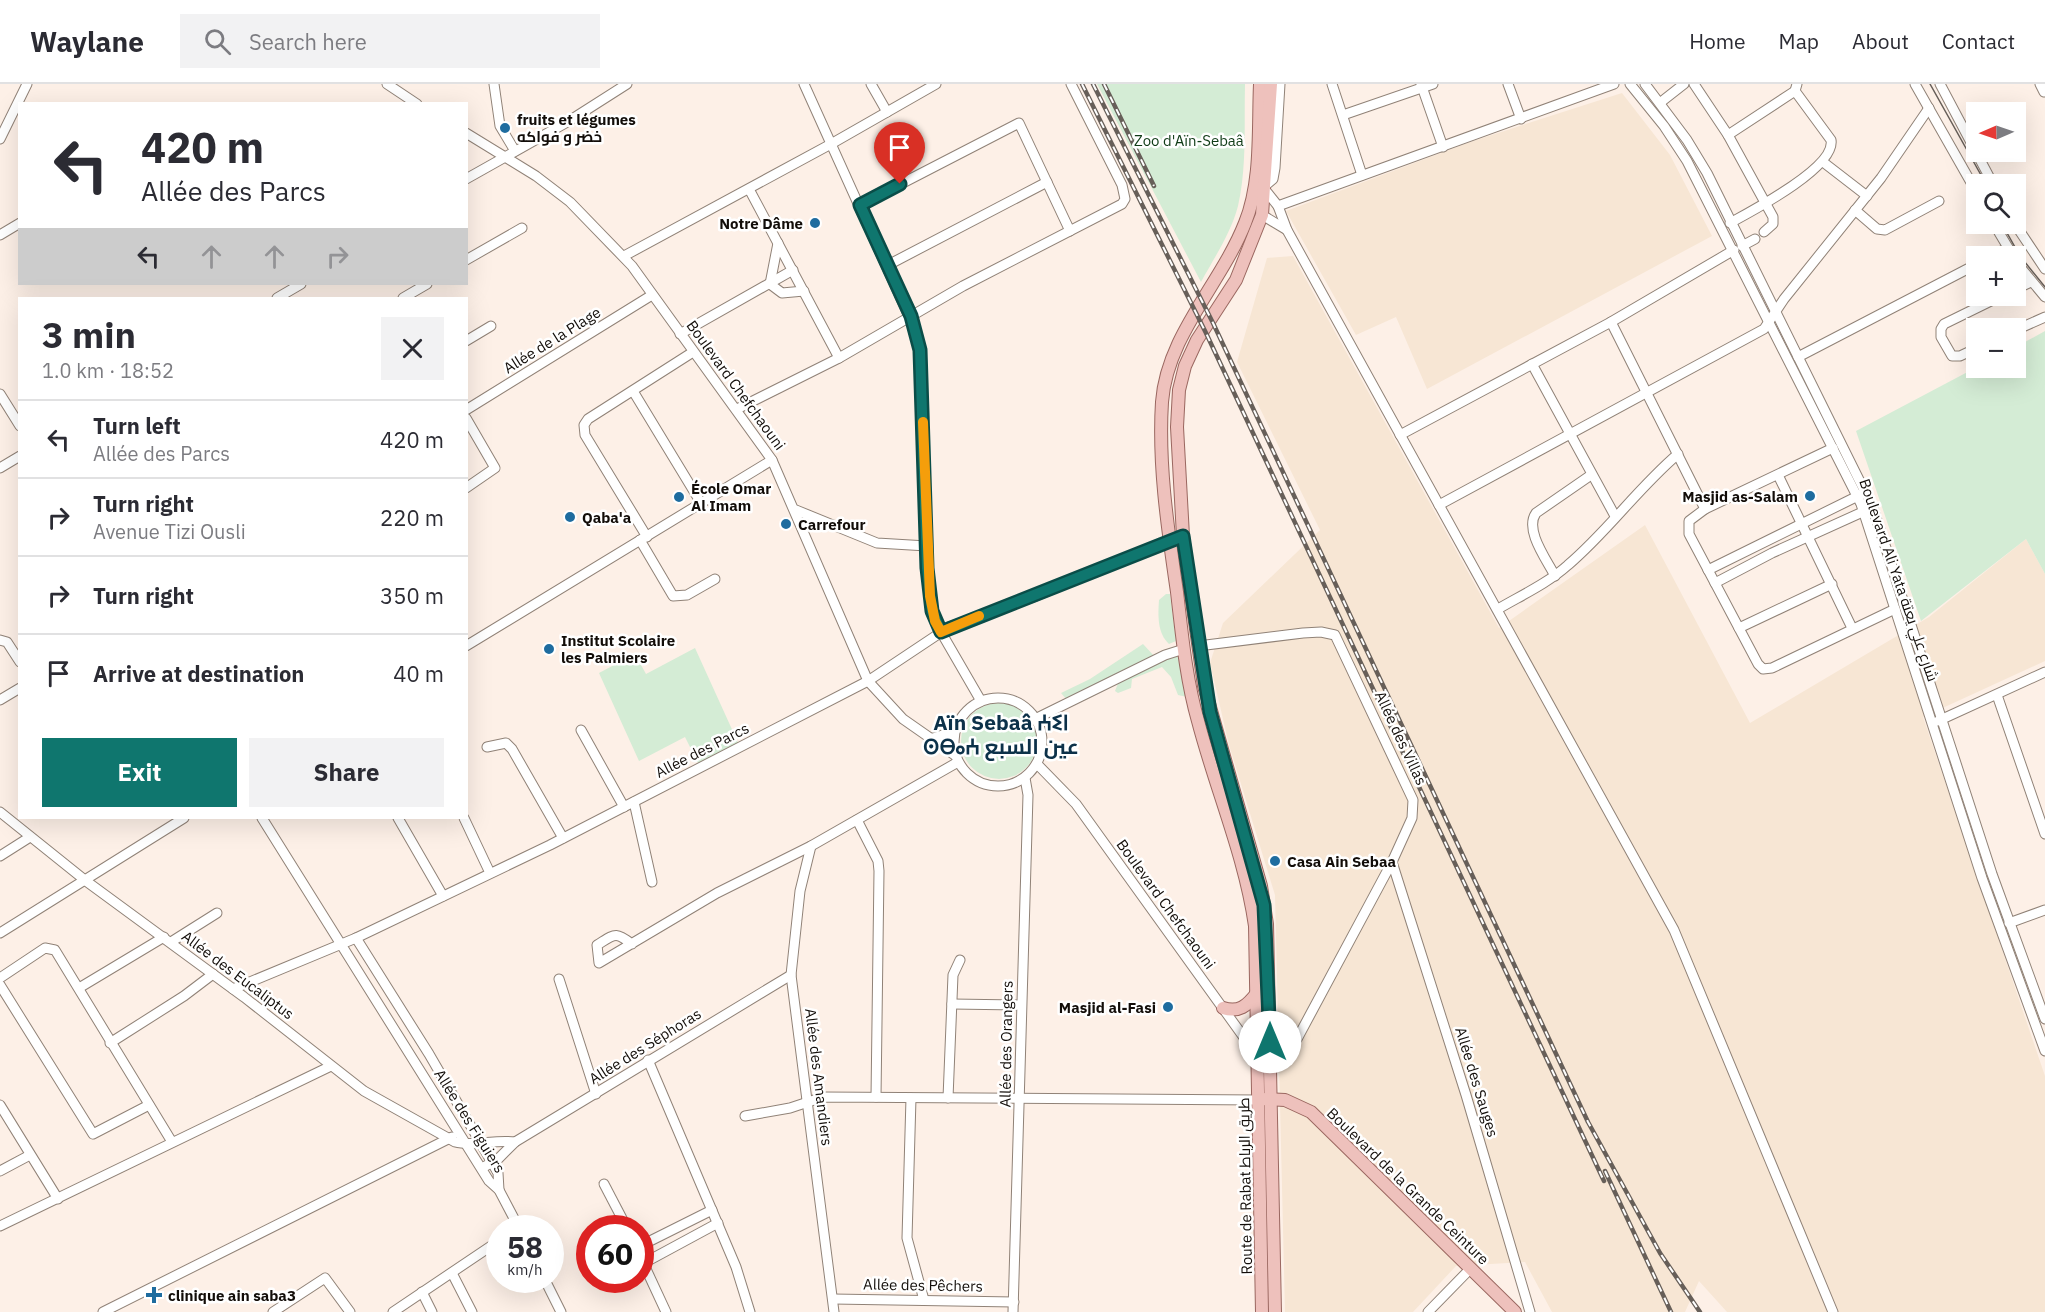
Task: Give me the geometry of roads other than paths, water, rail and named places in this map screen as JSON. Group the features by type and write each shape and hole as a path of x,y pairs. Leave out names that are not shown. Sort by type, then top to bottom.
{"main road":[{"name":"Route de Rabat طريق الرباط","path":"1260,84 1256,174 1248,217 1229,257 1180,339 1166,377 1162,418 1170,542 1184,649 1197,719 1252,909 1258,1057 1264,1099 1275,1312"},
{"name":"Route de Rabat طريق الرباط","path":"1262,1312 1264,1099 1269,1063 1264,905 1210,712 1198,646 1183,536 1177,427 1181,380 1197,340 1236,280 1262,214 1266,188 1271,84"},
{"path":"1222,1008 1239,1009 1249,1004 1257,993"},
{"name":"Boulevard de la Grande Ceinture","path":"1264,1099 1296,1103 1311,1112 1515,1312"}],"street":[{"path":"18,102 27,84"},
{"path":"387,84 414,102"},
{"path":"494,84 500,126 515,151"},
{"path":"468,178 627,84"},
{"path":"804,84 911,316 920,350 927,546 932,611 941,632 981,701"},
{"path":"871,84 887,112"},
{"path":"624,256 831,144 936,84"},
{"path":"737,409 839,358 911,316 1122,204 1125,199 1122,185 1071,84"},
{"path":"1280,84 1275,168 1266,188 1278,206 1287,230 1674,930 1833,1312"},
{"path":"1332,84 1362,175"},
{"path":"1342,115 1433,84"},
{"path":"1508,84 1521,119"},
{"path":"1278,206 1614,84"},
{"name":"Boulevard Ali Yata شارع علي يعتة","path":"1630,84 1664,126 1687,161 1776,311 1874,508 2009,923 2045,1019"},
{"name":"Boulevard Ali Yata شارع علي يعتة","path":"1645,84 1661,102 1697,155 1731,223 1738,248 1770,322 1857,496 2001,933 2045,1051"},
{"path":"1661,102 1684,84"},
{"path":"1694,84 1728,135 1774,220 1764,232"},
{"path":"1915,84 1966,174"},
{"path":"2040,84 2044,92"},
{"path":"1422,86 1443,147"},
{"path":"1945,86 1988,174"},
{"path":"1728,135 1796,88 1831,140 1832,147 1823,162 1765,205 1731,223"},
{"path":"0,139 18,102"},
{"path":"1439,505 1647,390 1758,333 1770,322 1776,311 1867,196 1929,108"},
{"path":"860,205 1019,123 1070,231"},
{"name":"Boulevard Chefchaouni","path":"468,134 505,156 570,202 624,256 772,460 796,510 848,640 868,681 903,719 957,759"},
{"path":"1823,162 1867,196"},
{"path":"888,265 1047,182"},
{"path":"749,189 839,358"},
{"path":"1855,210 1882,230 1893,227 1939,201"},
{"path":"1262,214 1287,230"},
{"path":"0,235 18,224"},
{"path":"468,259 522,228"},
{"path":"2022,234 2045,268"},
{"path":"1400,435 1611,322 1755,239"},
{"path":"770,284 778,242"},
{"path":"680,334 794,270"},
{"path":"1798,357 1966,270"},
{"path":"2026,275 2045,297"},
{"path":"2026,284 2031,282"},
{"path":"770,284 782,293 804,291"},
{"path":"279,297 299,285"},
{"path":"405,297 425,285"},
{"name":"Allée de la Plage","path":"468,409 652,295"},
{"path":"1966,353 1952,356 1941,337 1941,329 1944,324 1981,306"},
{"path":"2026,326 2045,317"},
{"path":"1611,322 1706,509"},
{"path":"468,340 491,326"},
{"path":"693,352 588,419 584,430 673,596 687,595 715,579"},
{"path":"1532,364 1615,516"},
{"path":"633,391 701,503"},
{"path":"0,394 18,423"},
{"path":"468,421 495,468 468,487"},
{"path":"1833,448 1706,509 1691,519 1688,527 1738,628 1758,664 1765,669 1895,609"},
{"path":"1498,609 1555,576 1579,555 1678,454"},
{"path":"0,468 18,457"},
{"path":"468,645 772,460"},
{"path":"1555,576 1534,535 1532,520 1536,513 1591,474"},
{"path":"1778,475 1852,628"},
{"path":"1708,570 1866,491"},
{"path":"1716,583 1772,553 1874,508"},
{"path":"796,510 877,543 927,546"},
{"name":"Allée des Parcs","path":"233,989 356,939 563,838 868,681 941,632 1183,536"},
{"path":"1738,628 1832,584"},
{"name":"Allée des Villas","path":"1198,646 1303,633 1321,632 1335,635 1413,800 1412,818 1392,862 1289,1054 1281,1061 1269,1063"},
{"path":"0,640 11,646 18,658"},
{"path":"1035,719 1184,649"},
{"path":"1932,724 2045,672"},
{"path":"0,700 18,689"},
{"path":"1997,695 2045,834"},
{"path":"999,698 1017,702 1035,719 1041,741 1037,764 1025,778 1007,785 988,786 966,773 957,759 955,731 964,713 981,701 999,698"},
{"path":"581,730 624,807"},
{"path":"930,739 955,731"},
{"path":"487,747 506,743 512,749 563,838"},
{"path":"632,944 717,893 857,820 957,759"},
{"name":"Boulevard Chefchaouni","path":"1037,764 1076,804 1258,1057 1269,1063"},
{"name":"Allée des Orangers","path":"1013,1312 1028,795 1025,778"},
{"path":"634,802 652,882"},
{"path":"1960,810 1970,806"},
{"name":"Allée des Eucaliptus","path":"0,812 86,881 233,989 331,1066 392,1108 448,1139 468,1144"},
{"path":"0,933 182,819"},
{"name":"Allée des Figuiers","path":"263,819 461,1132 490,1183 499,1190"},
{"path":"399,819 443,896"},
{"path":"464,819 490,873"},
{"path":"857,820 878,861 879,871 876,1097"},
{"path":"0,856 30,837"},
{"name":"Allée des Amandiers","path":"811,846 800,891 791,975 834,1312"},
{"name":"Allée des Sauges","path":"1392,862 1463,1085 1530,1312"},
{"path":"2009,923 2045,910"},
{"path":"79,988 217,913"},
{"name":"Allée des Figuiers","path":"356,939 429,1054 492,1163 500,1178 499,1190"},
{"path":"0,978 50,947 55,950 172,1142"},
{"path":"948,1098 954,970 960,960"},
{"path":"110,1043 184,996 213,974"},
{"name":"Allée des Séphoras","path":"482,1168 492,1163 515,1142 791,975"},
{"path":"559,979 596,1094"},
{"path":"0,985 93,1134 149,1105"},
{"path":"952,1004 1021,1005"},
{"path":"648,1060 718,1223 750,1312"},
{"path":"0,1226 331,1066"},
{"path":"745,1116 777,1111 823,1097 1264,1099"},
{"path":"911,1098 907,1238 924,1300"},
{"path":"0,1105 58,1199"},
{"path":"103,1312 461,1132"},
{"path":"468,1144 479,1141 515,1142"},
{"path":"0,1171 30,1155"},
{"path":"604,1184 620,1215"},
{"path":"499,1190 512,1215"},
{"path":"654,1239 712,1210"},
{"path":"654,1253 718,1223"},
{"path":"394,1312 486,1250"},
{"path":"1428,1312 1471,1268"},
{"path":"452,1273 472,1312"},
{"path":"273,1312 325,1278 350,1312"},
{"path":"654,1286 666,1312"},
{"path":"422,1292 432,1312"},
{"path":"552,1293 561,1312"},
{"name":"Allée des Pêchers","path":"833,1299 1014,1302"}],"tram line":[{"path":"1930,84 1980,174"},
{"path":"2008,234 2020,256 2045,287"}],"railway":[{"path":"1082,84 1206,333 1604,1181"},
{"path":"1093,84 1213,323 1588,1122 1660,1253 1700,1312"},
{"path":"1104,84 1154,186"},
{"path":"1605,1171 1671,1312"}],"place":[{"name":"fruits et légumes خضر و فواكه","path":"505,128"},
{"name":"Notre Dâme","path":"815,223"},
{"name":"Masjid as-Salam","path":"1810,496"},
{"name":"École Omar Al Imam","path":"679,497"},
{"name":"Qaba'a","path":"570,517"},
{"name":"Carrefour","path":"786,524"},
{"name":"Institut Scolaire les Palmiers","path":"549,649"},
{"name":"Casa Ain Sebaa","path":"1275,861"},
{"name":"Masjid al-Fasi","path":"1168,1007"},
{"name":"clinique ain saba3","path":"154,1295"}],"district":[{"name":"Aïn Sebaâ ⵄⵉⵏ ⵙⴱⴰⵄ عين السبع","path":"1001,734"}],"park label":[{"name":"Zoo d'Aïn-Sebaâ","path":"1189,140"}]}
